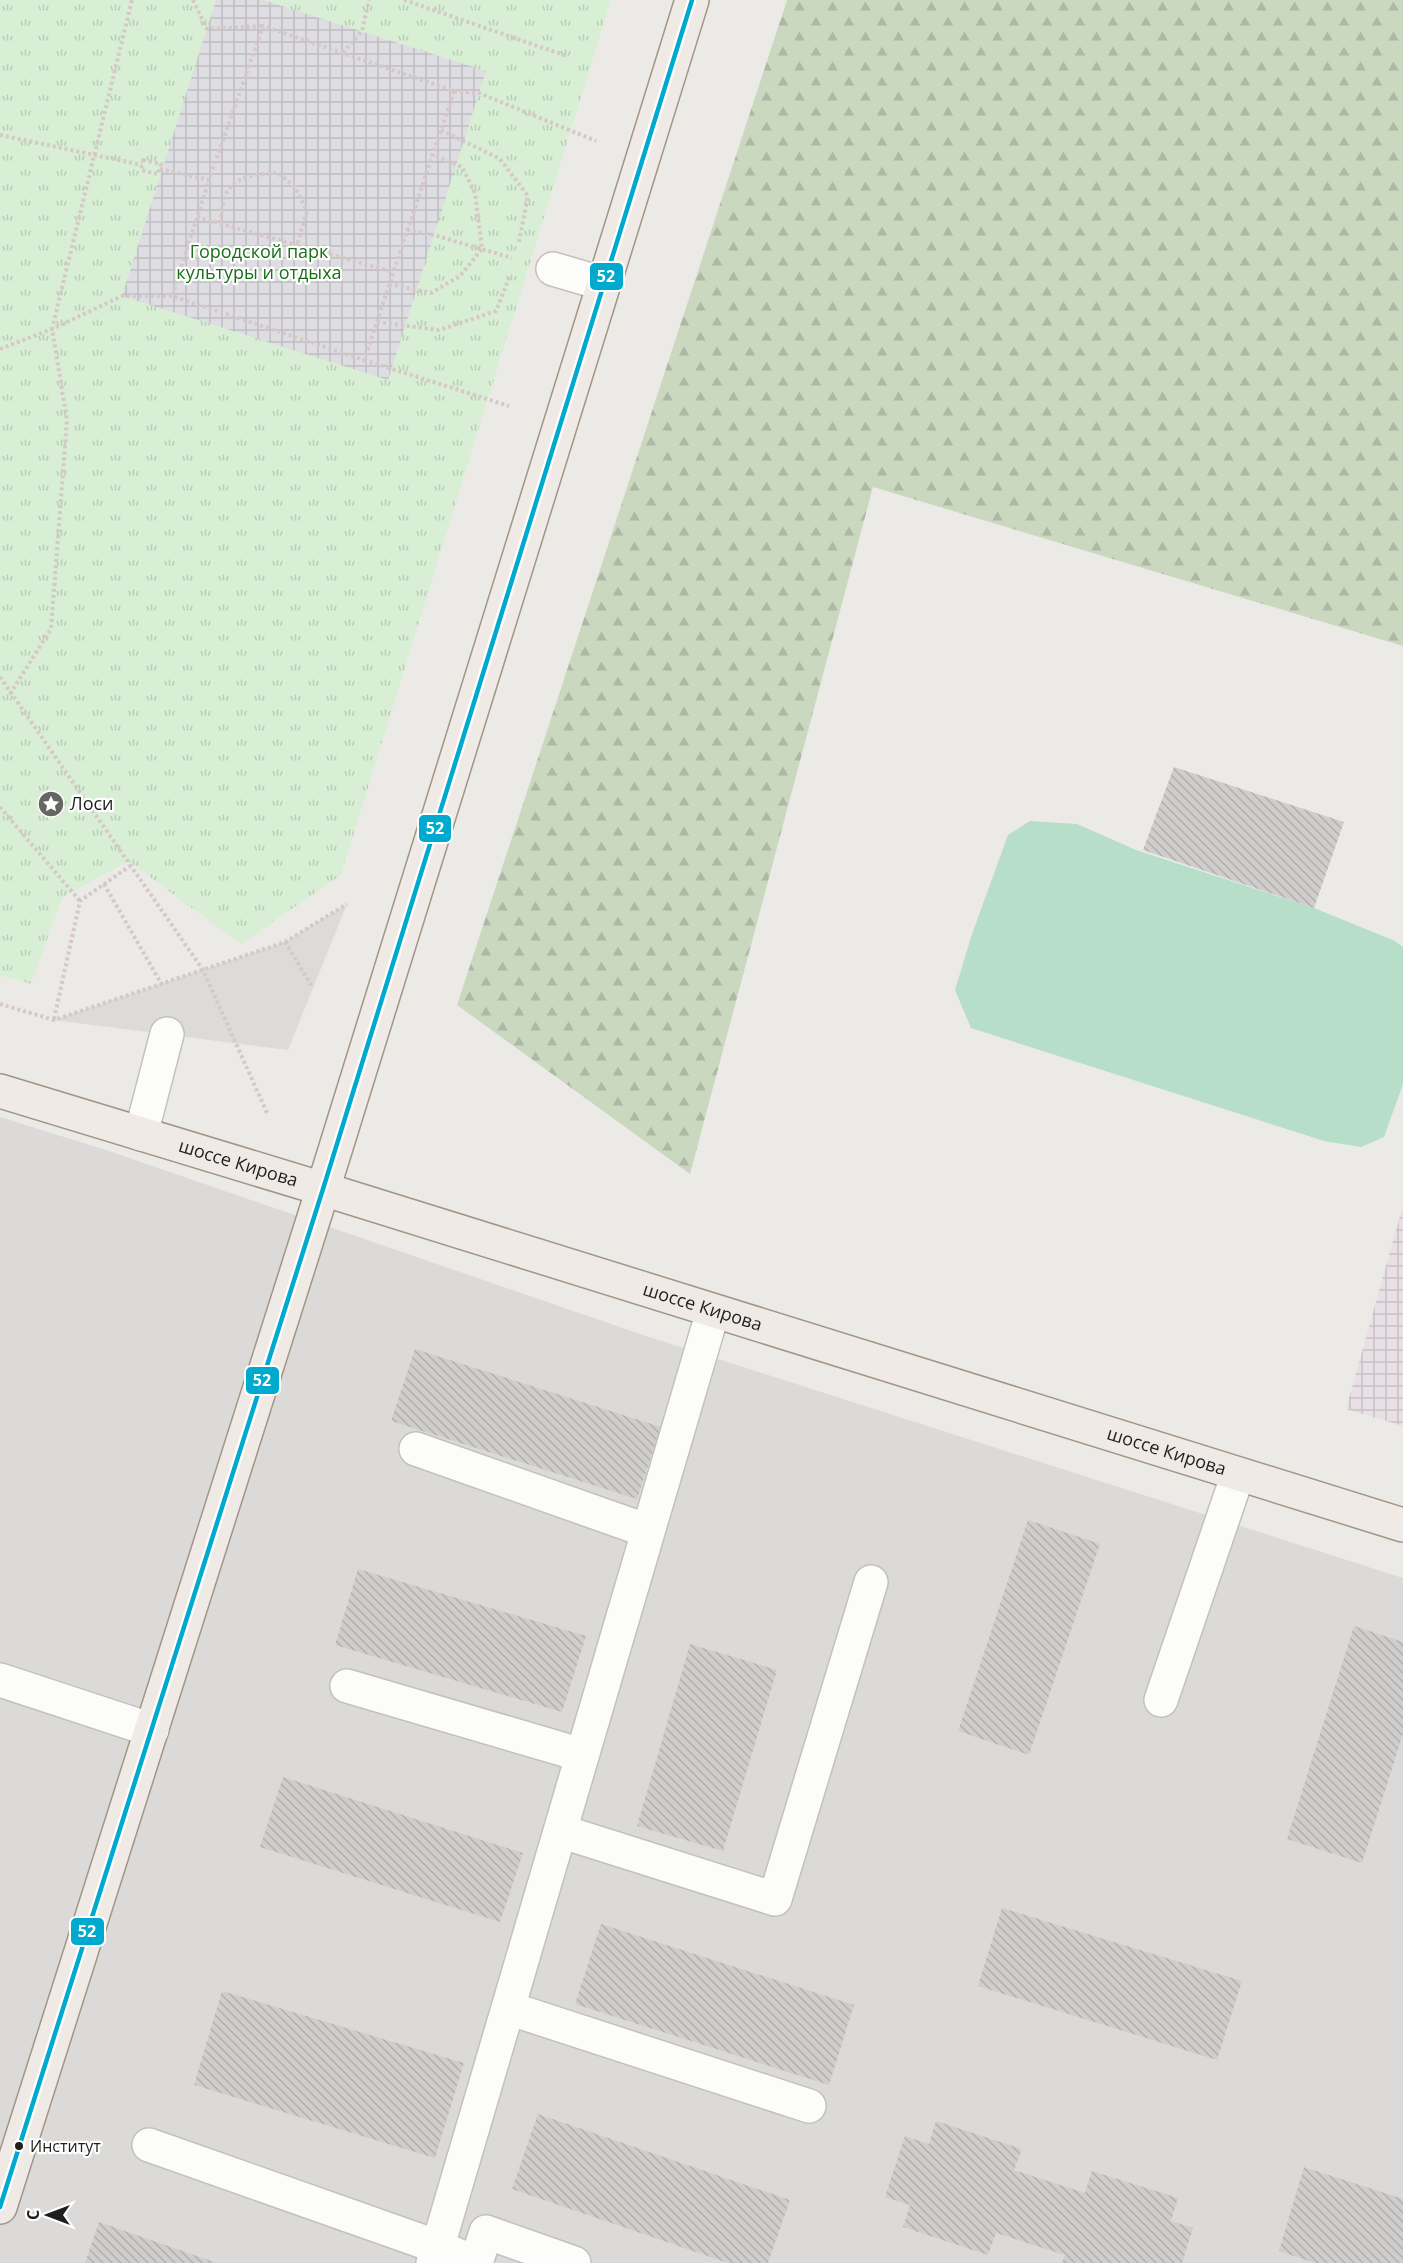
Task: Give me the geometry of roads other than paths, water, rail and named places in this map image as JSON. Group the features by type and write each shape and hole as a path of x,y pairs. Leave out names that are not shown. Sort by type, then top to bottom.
{"main road":[{"path":"0,2207 323,1189 692,0"},
{"name":"шоссе Кирова","path":"0,1091 323,1189 1403,1525"}],"lane":[{"path":"553,269 604,284"},
{"path":"141,1134 167,1034"},
{"path":"435,2255 713,1311"},
{"path":"416,1449 648,1531"},
{"path":"1161,1700 1238,1474"},
{"path":"560,1831 775,1899 871,1582"},
{"path":"0,1680 152,1730"},
{"path":"347,1686 582,1755"},
{"path":"508,2008 809,2106"},
{"path":"149,2145 435,2255 476,2263 486,2232 574,2263"}],"place":[{"name":"Лоси","path":"51,804"},
{"name":"Институт","path":"19,2146"}],"park label":[{"name":"Городской парк культуры и отдыха","path":"259,262"}]}
